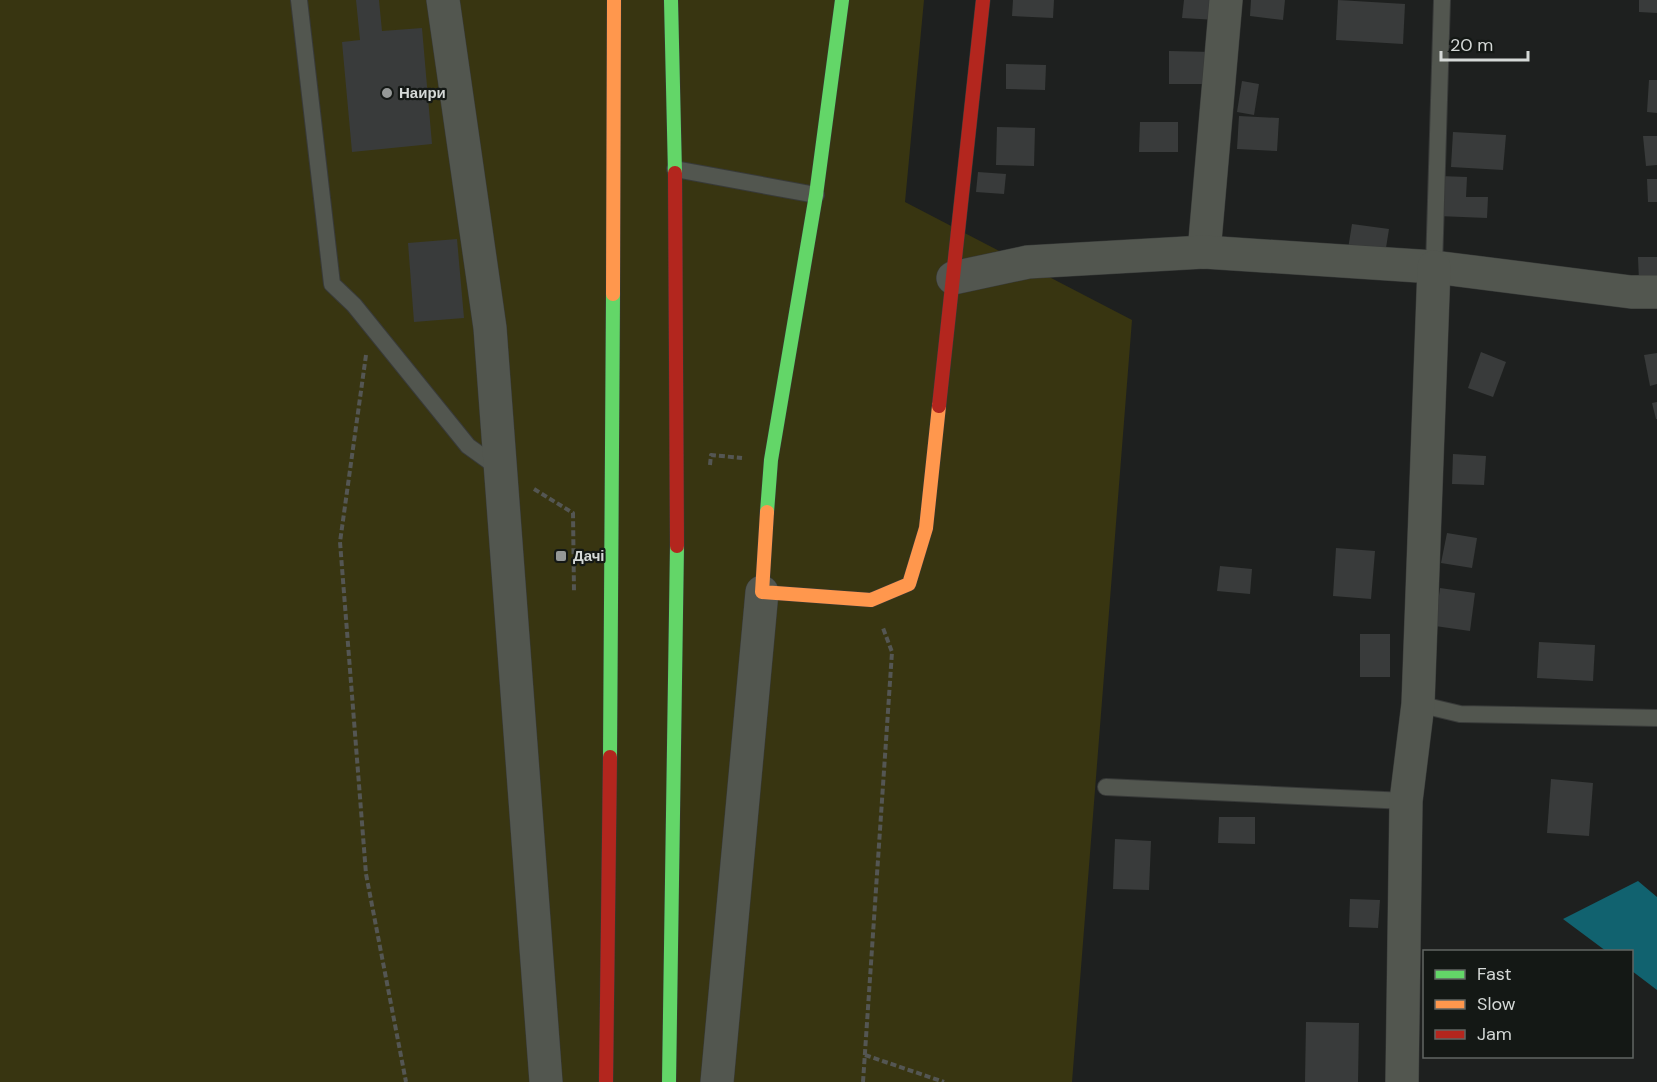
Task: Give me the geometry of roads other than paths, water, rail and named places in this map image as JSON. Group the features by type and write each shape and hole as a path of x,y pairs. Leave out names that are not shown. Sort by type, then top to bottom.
{"main road":[{"path":"606,1082 613,502 614,0"},
{"path":"669,1082 677,515 675,169 671,0"},
{"path":"842,0 816,195 771,460 762,592 871,600 909,584 926,528 983,0"}],"street":[{"path":"443,0 490,328 546,1082"},
{"path":"1204,252 1226,0"},
{"path":"953,278 1028,262 1204,252 1434,267 1550,283 1631,292 1657,292"},
{"path":"1402,1082 1406,801 1418,704 1434,267"},
{"path":"717,1082 762,592"}],"lane":[{"path":"299,0 332,284 354,305 468,446 501,470"},
{"path":"1434,267 1442,0"},
{"path":"675,169 816,195"},
{"path":"1418,704 1460,714 1657,718"},
{"path":"1106,787 1406,801"}],"water":[{"path":"1638,881 1657,897 1657,990 1633,972 1633,950 1605,950 1563,919"}],"place":[{"name":"Наири","path":"387,93"},
{"name":"Дачі","path":"561,556"}]}
